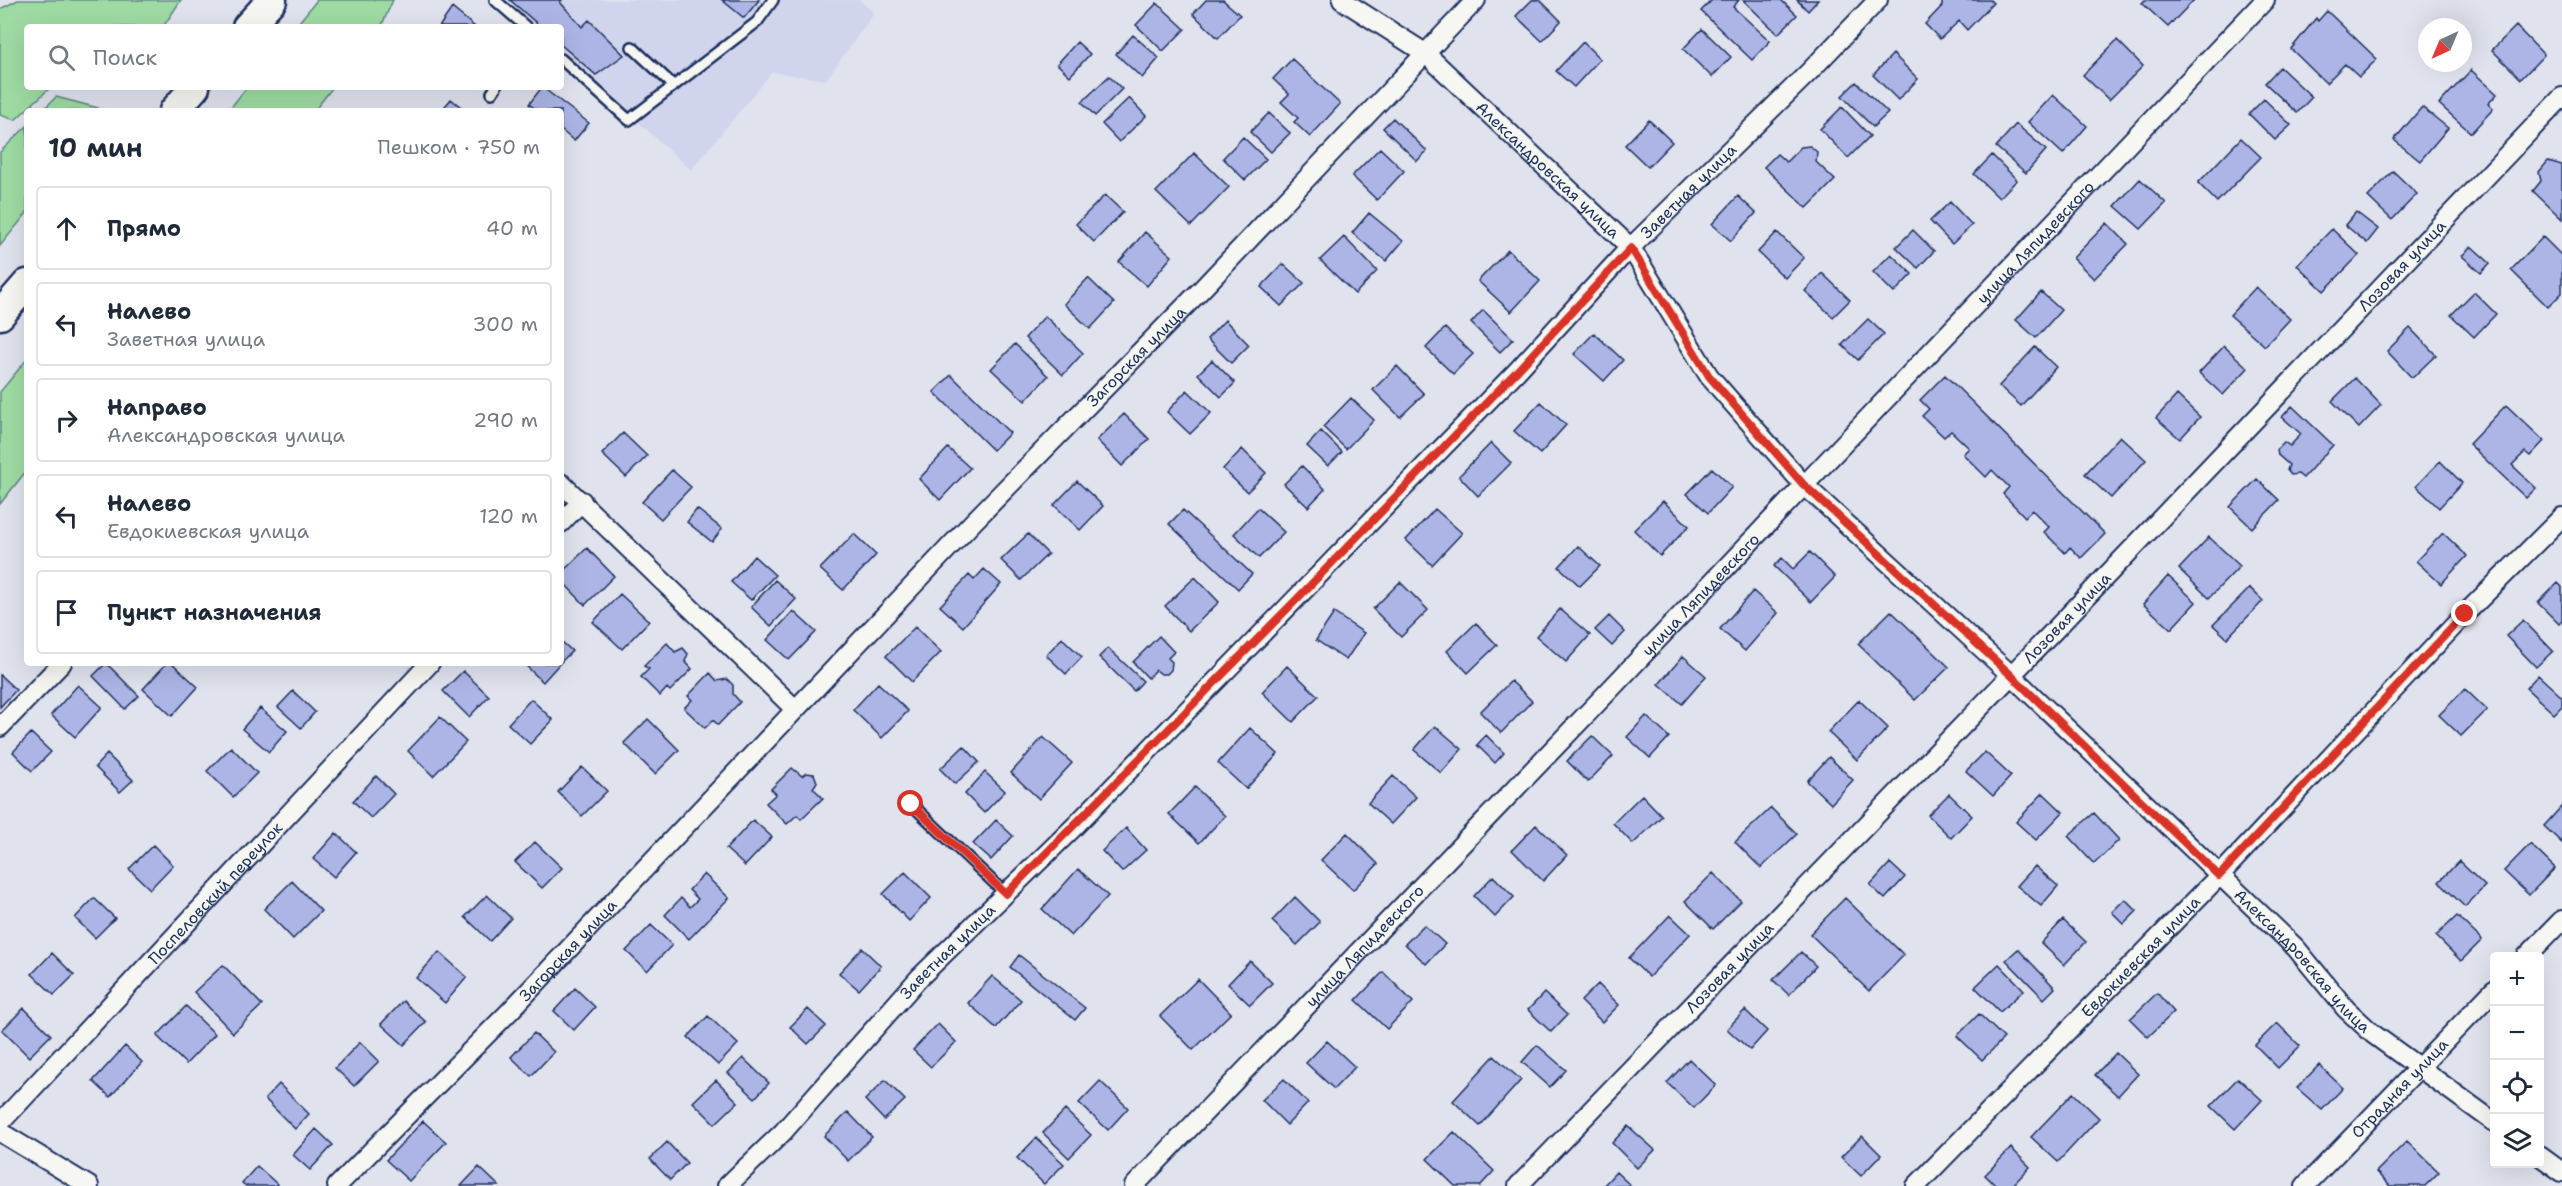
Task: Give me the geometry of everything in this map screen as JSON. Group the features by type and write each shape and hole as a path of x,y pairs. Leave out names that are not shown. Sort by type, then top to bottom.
{"main road":[{"path":"250,24 272,0"},
{"path":"177,108 192,90"},
{"path":"0,315 24,287"}],"street":[{"name":"Александровская улица","path":"1342,0 1425,53 1631,248 1709,376 1803,484 2011,675 2296,948 2346,1009 2373,1034 2490,1119"},
{"name":"Загорская улица","path":"337,1186 509,1012 795,709 1476,0"},
{"name":"Заветная улица","path":"727,1186 783,1132 919,978 1006,894 1304,592 1517,371 1631,248 1809,72 1878,0"},
{"name":"улица Ляпидевского","path":"1134,1186 1604,697 1803,484 2265,0"},
{"name":"Лозовая улица","path":"1518,1186 2011,675 2562,97"},
{"path":"564,486 795,709"},
{"path":"564,520 582,501"},
{"name":"Евдокиевская улица","path":"1916,1186 2219,876 2465,614 2562,517"},
{"path":"0,727 59,666"},
{"name":"Поспеловский переулок","path":"0,1123 427,666"},
{"path":"2532,952 2562,920"},
{"name":"Отрадная улица","path":"2305,1186 2490,994"},
{"path":"0,1132 89,1186"},
{"path":"2544,1159 2562,1172"}],"lane":[{"path":"495,0 523,24"},
{"path":"564,62 629,120 757,22 773,0"},
{"path":"632,47 675,86"},
{"path":"911,804 1006,894"}],"shaded area":[{"path":"503,0 859,0 874,13 826,80 772,72 691,170 564,55 564,24 530,24"}],"green space":[{"path":"18,0 181,0 165,24 24,24 24,90 48,90 28,108 24,108 24,112 15,120 0,115 0,9"},
{"path":"317,0 393,0 382,24 297,24"},
{"path":"245,90 331,90 316,108 230,108"},
{"path":"56,97 98,108 45,108"},
{"path":"24,129 24,217 0,246 0,152"},
{"path":"24,363 24,474 0,504 0,392"}],"building":[{"path":"510,0 562,0 560,2 582,27 589,20 624,55 596,75 564,48 564,24 538,24"},
{"path":"722,0 759,0 744,18"},
{"path":"1206,0 1223,0 1240,15 1218,38 1193,14"},
{"path":"1532,0 1540,0 1561,21 1542,41 1516,16"},
{"path":"1712,0 1739,0 1733,7 1770,41 1752,60 1701,11"},
{"path":"1743,0 1781,0 1797,15 1778,34"},
{"path":"1797,0 1818,0 1808,11"},
{"path":"1942,0 1990,0 1993,3 1967,30 1959,21 1940,39 1925,24 1942,6"},
{"path":"2145,0 2194,0 2168,27 2142,3"},
{"path":"1157,3 1185,29 1163,51 1136,25"},
{"path":"452,8 471,24 441,24"},
{"path":"2327,11 2377,59 2359,77 2345,64 2326,83 2291,49 2316,18 2318,21"},
{"path":"2516,26 2544,55 2521,79 2492,50"},
{"path":"1702,29 1731,57 1712,77 1683,49"},
{"path":"1133,35 1159,58 1142,78 1116,54"},
{"path":"2117,40 2143,66 2109,100 2083,75"},
{"path":"1077,42 1090,54 1070,76 1057,64"},
{"path":"1583,42 1600,59 1574,87 1556,71"},
{"path":"1893,54 1918,79 1898,100 1873,75"},
{"path":"1292,59 1340,104 1310,137 1294,122 1298,118 1281,102 1289,94 1273,79"},
{"path":"2280,67 2312,97 2297,113 2265,83"},
{"path":"2472,71 2497,94 2488,104 2493,109 2471,133 2439,104"},
{"path":"1109,76 1122,89 1095,116 1082,102"},
{"path":"1856,82 1888,113 1873,127 1842,96"},
{"path":"540,90 546,90 589,123 574,141 564,133 564,108 534,108 529,104"},
{"path":"2053,95 2087,126 2063,154 2028,122"},
{"path":"1129,98 1146,116 1119,142 1102,124"},
{"path":"451,99 462,108 444,108"},
{"path":"2264,99 2291,125 2275,140 2249,114"},
{"path":"1842,107 1870,136 1848,158 1820,129"},
{"path":"2422,107 2448,128 2420,161 2394,140"},
{"path":"1269,113 1290,133 1271,152 1250,132"},
{"path":"1393,118 1427,151 1417,161 1383,128"},
{"path":"1649,120 1672,142 1648,167 1625,145"},
{"path":"2016,124 2046,150 2026,173 1996,147"},
{"path":"1243,137 1266,159 1245,180 1223,158"},
{"path":"2241,138 2261,157 2217,202 2198,183"},
{"path":"1810,146 1817,152 1816,162 1835,180 1807,208 1764,167 1777,154 1786,162 1801,147"},
{"path":"1380,148 1404,171 1377,200 1352,176"},
{"path":"1194,153 1229,187 1191,226 1156,192"},
{"path":"1992,155 2017,180 1999,198 1974,174"},
{"path":"2548,161 2562,165 2562,219 2533,191 2541,181 2539,172"},
{"path":"2393,171 2417,194 2392,220 2368,197"},
{"path":"2140,179 2166,203 2141,229 2115,206"},
{"path":"1105,195 1123,212 1094,242 1076,224"},
{"path":"1738,196 1756,213 1731,241 1712,224"},
{"path":"1950,202 1972,225 1952,244 1930,221"},
{"path":"2356,212 2378,229 2367,243 2345,225"},
{"path":"1369,213 1403,241 1386,261 1352,233"},
{"path":"2107,223 2128,244 2094,279 2073,258"},
{"path":"2332,229 2359,255 2324,291 2297,265"},
{"path":"1913,230 1934,251 1918,268 1896,247"},
{"path":"1145,232 1172,256 1147,286 1119,262"},
{"path":"1777,232 1804,258 1785,278 1758,252"},
{"path":"1344,237 1377,271 1355,294 1320,260"},
{"path":"2543,237 2562,256 2562,293 2548,307 2511,270"},
{"path":"2471,246 2490,263 2481,273 2462,256"},
{"path":"1508,250 1540,281 1511,312 1478,281"},
{"path":"1891,254 1912,274 1894,293 1873,272"},
{"path":"1283,264 1304,283 1281,306 1261,287"},
{"path":"1822,273 1850,300 1833,317 1805,291"},
{"path":"1088,278 1114,303 1090,329 1064,304"},
{"path":"2256,287 2290,319 2265,346 2230,315"},
{"path":"2041,292 2061,310 2036,338 2016,320"},
{"path":"2474,292 2496,314 2474,337 2451,315"},
{"path":"1483,310 1513,339 1500,352 1471,323"},
{"path":"1045,316 1083,353 1063,375 1025,338"},
{"path":"1868,319 1884,334 1858,360 1842,345"},
{"path":"1225,320 1249,345 1231,363 1207,339"},
{"path":"1445,328 1473,354 1453,374 1426,348"},
{"path":"2410,328 2436,355 2412,378 2387,351"},
{"path":"1594,333 1623,360 1604,381 1574,354"},
{"path":"1015,344 1048,376 1025,401 991,369"},
{"path":"2224,346 2248,368 2223,395 2199,373"},
{"path":"2035,347 2056,367 2021,406 1999,386"},
{"path":"1212,360 1235,383 1221,397 1198,374"},
{"path":"1397,366 1424,394 1400,417 1373,390"},
{"path":"951,375 1010,433 993,450 934,392"},
{"path":"1945,375 2105,534 2081,558 2070,547 2065,553 2044,532 2049,527 2032,510 2025,517 2003,494 2009,487 1992,470 1986,477 1963,454 1969,448 1951,431 1944,437 1922,416 1929,409 1920,400"},
{"path":"2355,378 2381,405 2359,428 2332,401"},
{"path":"1187,390 1211,413 1190,434 1167,412"},
{"path":"2177,395 2200,417 2180,439 2156,418"},
{"path":"1351,398 1374,420 1346,449 1323,427"},
{"path":"1541,402 1566,425 1540,454 1514,431"},
{"path":"2506,405 2544,441 2530,456 2525,452 2512,465 2536,488 2526,498 2469,444"},
{"path":"2292,406 2333,445 2303,478 2298,474 2291,475 2287,470 2289,465 2278,455 2277,449 2284,442 2290,446 2301,434 2282,417"},
{"path":"1124,414 1149,439 1122,466 1097,440"},
{"path":"1321,431 1342,452 1328,466 1307,446"},
{"path":"623,433 647,456 626,477 602,454"},
{"path":"2120,436 2146,460 2111,498 2085,474"},
{"path":"1491,443 1511,463 1478,496 1459,476"},
{"path":"948,448 970,468 940,500 919,479"},
{"path":"1242,449 1266,473 1247,492 1223,469"},
{"path":"2440,461 2462,483 2439,508 2416,486"},
{"path":"1302,466 1325,489 1308,507 1284,484"},
{"path":"1712,468 1732,487 1708,513 1687,494"},
{"path":"672,470 691,487 661,519 642,502"},
{"path":"2257,479 2279,500 2252,528 2230,507"},
{"path":"1077,481 1103,506 1080,530 1054,505"},
{"path":"1663,501 1689,526 1660,556 1634,530"},
{"path":"1258,508 1284,532 1259,558 1234,534"},
{"path":"697,509 722,529 712,542 687,522"},
{"path":"1435,509 1462,533 1432,565 1406,540"},
{"path":"1183,510 1252,574 1238,589 1169,524"},
{"path":"2443,533 2467,556 2441,584 2416,561"},
{"path":"854,534 876,555 843,590 820,569"},
{"path":"1028,534 1048,554 1021,580 1001,560"},
{"path":"2209,537 2240,566 2209,598 2179,569"},
{"path":"1578,546 1600,566 1580,586 1559,567"},
{"path":"587,548 614,576 585,605 564,583 564,570"},
{"path":"1810,552 1835,577 1811,602 1774,566 1782,558 1793,569"},
{"path":"754,556 775,575 751,600 731,582"},
{"path":"984,569 1001,584 963,627 940,606 969,575 974,580"},
{"path":"2168,576 2196,602 2171,629 2143,604"},
{"path":"1195,577 1219,602 1189,631 1165,606"},
{"path":"775,580 796,599 771,626 751,607"},
{"path":"1400,582 1428,610 1401,637 1373,609"},
{"path":"2558,583 2562,587 2562,621 2559,624 2538,603"},
{"path":"2250,588 2263,601 2227,638 2213,625"},
{"path":"1753,591 1778,613 1745,651 1720,629"},
{"path":"620,594 649,621 622,649 593,622"},
{"path":"1560,609 1590,635 1566,662 1536,636"},
{"path":"793,611 816,632 789,660 767,640"},
{"path":"1891,611 1949,667 1915,700 1858,644"},
{"path":"1334,613 1364,633 1346,660 1316,640"},
{"path":"1609,616 1625,632 1612,646 1595,630"},
{"path":"2523,620 2553,651 2536,667 2506,636"},
{"path":"1476,623 1497,645 1468,673 1447,651"},
{"path":"915,627 941,652 912,682 886,656"},
{"path":"1159,636 1174,652 1168,658 1172,662 1171,670 1167,674 1161,674 1156,670 1148,678 1133,662"},
{"path":"1062,638 1082,657 1066,674 1046,655"},
{"path":"667,643 675,652 683,648 688,654 685,661 692,669 670,691 667,688 660,696 641,677 649,669 644,666"},
{"path":"564,644 572,651 564,659"},
{"path":"1108,648 1143,681 1134,691 1099,657"},
{"path":"1683,656 1706,676 1682,704 1659,684"},
{"path":"103,666 109,666 139,696 125,709 93,676"},
{"path":"164,666 175,666 198,687 172,716 143,689"},
{"path":"526,666 557,666 543,682"},
{"path":"1287,666 1318,696 1293,722 1262,692"},
{"path":"463,671 489,696 469,717 443,691"},
{"path":"710,673 717,681 727,679 733,685 733,694 740,702 718,725 713,720 705,728 684,708 692,700 688,696"},
{"path":"0,675 16,690 0,707"},
{"path":"2538,675 2562,697 2562,706 2554,714 2526,688"},
{"path":"1511,681 1532,701 1501,733 1480,712"},
{"path":"878,683 908,711 882,738 853,710"},
{"path":"78,685 102,707 75,737 51,715"},
{"path":"2465,689 2487,710 2461,736 2439,715"},
{"path":"293,691 315,712 301,728 278,707"},
{"path":"531,699 553,720 530,744 508,724"},
{"path":"1859,700 1888,728 1857,760 1828,732"},
{"path":"260,708 287,731 269,752 242,729"},
{"path":"1646,716 1669,737 1650,758 1627,737"},
{"path":"440,717 466,742 433,776 408,751"},
{"path":"648,719 679,750 655,774 624,743"},
{"path":"1435,726 1462,749 1441,773 1414,750"},
{"path":"1250,728 1278,754 1246,789 1218,763"},
{"path":"31,733 51,752 32,771 13,752"},
{"path":"1486,735 1504,753 1495,763 1477,745"},
{"path":"1592,736 1613,756 1588,782 1567,761"},
{"path":"1043,737 1072,763 1039,799 1011,773"},
{"path":"964,746 979,762 955,784 940,769"},
{"path":"231,747 257,773 233,797 207,771"},
{"path":"1985,752 2011,776 1993,796 1966,771"},
{"path":"107,754 133,780 120,792 95,767"},
{"path":"1829,757 1853,780 1831,804 1807,781"},
{"path":"582,767 607,791 582,816 558,792"},
{"path":"792,768 802,776 806,773 814,774 817,782 813,788 823,798 801,819 797,815 787,824 766,803 776,794 771,789"},
{"path":"985,772 1005,791 984,813 965,794"},
{"path":"376,776 394,794 371,818 353,801"},
{"path":"1393,776 1416,797 1391,824 1368,803"},
{"path":"1195,787 1225,816 1199,843 1169,814"},
{"path":"2043,793 2063,812 2036,840 2016,822"},
{"path":"1949,794 1972,816 1951,838 1928,815"},
{"path":"1642,795 1662,816 1633,844 1613,823"},
{"path":"2562,806 2562,843 2544,826"},
{"path":"1771,808 1797,834 1761,868 1735,842"},
{"path":"2094,813 2119,840 2094,864 2068,836"},
{"path":"753,820 772,837 745,866 726,849"},
{"path":"996,820 1013,836 991,860 973,844"},
{"path":"1536,825 1567,855 1543,881 1512,850"},
{"path":"1126,828 1146,850 1122,872 1102,851"},
{"path":"336,833 356,852 334,877 313,859"},
{"path":"1347,833 1378,864 1353,890 1321,860"},
{"path":"535,842 562,868 542,888 515,862"},
{"path":"2530,844 2555,868 2529,895 2504,871"},
{"path":"153,845 173,865 150,889 129,869"},
{"path":"2459,861 2485,886 2465,907 2439,882"},
{"path":"1890,863 1905,877 1885,899 1870,885"},
{"path":"2035,866 2058,886 2041,906 2017,886"},
{"path":"1078,869 1108,896 1071,936 1042,909"},
{"path":"905,872 931,898 909,921 883,894"},
{"path":"1713,873 1741,901 1713,929 1685,901"},
{"path":"704,874 729,898 689,939 665,915 681,898 690,907 698,899 689,890"},
{"path":"1493,876 1514,897 1495,917 1474,896"},
{"path":"292,881 321,911 293,939 264,909"},
{"path":"487,895 511,918 490,941 465,917"},
{"path":"1295,897 1320,922 1297,945 1272,921"},
{"path":"94,898 115,918 95,938 75,918"},
{"path":"1845,898 1904,955 1869,991 1810,934"},
{"path":"2125,899 2137,911 2124,924 2112,912"},
{"path":"1670,915 1690,934 1649,977 1629,958"},
{"path":"2457,916 2482,940 2461,961 2436,936"},
{"path":"2063,920 2086,942 2064,965 2041,943"},
{"path":"651,925 672,945 647,971 626,951"},
{"path":"1424,925 1445,944 1426,964 1405,944"},
{"path":"862,948 881,966 859,990 839,973"},
{"path":"2018,949 2055,988 2044,999 2006,960"},
{"path":"439,952 467,977 445,1003 416,978"},
{"path":"1801,952 1816,966 1789,995 1773,980"},
{"path":"52,953 74,975 54,995 32,974"},
{"path":"1019,955 1085,1008 1075,1020 1010,967"},
{"path":"1250,961 1272,983 1250,1005 1228,984"},
{"path":"1999,964 2024,990 2000,1012 1975,987"},
{"path":"223,965 262,1005 233,1033 194,992"},
{"path":"1383,972 1413,1002 1387,1029 1356,1000"},
{"path":"992,976 1021,1000 996,1028 968,1003"},
{"path":"1198,979 1231,1013 1193,1050 1160,1016"},
{"path":"1598,984 1619,1005 1602,1022 1581,1001"},
{"path":"575,988 595,1007 574,1030 554,1011"},
{"path":"1544,993 1567,1015 1551,1032 1528,1010"},
{"path":"2157,993 2174,1012 2148,1037 2130,1019"},
{"path":"403,1001 426,1022 404,1045 381,1024"},
{"path":"186,1006 215,1034 186,1064 157,1036"},
{"path":"24,1008 51,1035 29,1057 2,1030"},
{"path":"808,1009 826,1026 808,1044 790,1027"},
{"path":"1745,1010 1767,1031 1750,1050 1727,1029"},
{"path":"1979,1014 2004,1038 1982,1060 1957,1036"},
{"path":"708,1016 738,1044 718,1065 688,1037"},
{"path":"2277,1023 2300,1046 2278,1068 2255,1045"},
{"path":"938,1024 956,1042 931,1067 913,1050"},
{"path":"534,1033 554,1052 531,1076 511,1057"},
{"path":"1327,1041 1355,1067 1334,1089 1306,1063"},
{"path":"360,1042 379,1061 354,1086 335,1068"},
{"path":"1537,1045 1566,1070 1550,1087 1522,1062"},
{"path":"125,1046 142,1062 110,1097 93,1081"},
{"path":"2116,1053 2138,1074 2118,1096 2095,1075"},
{"path":"1494,1056 1521,1080 1480,1126 1453,1101"},
{"path":"743,1058 769,1083 755,1098 728,1073"},
{"path":"1689,1059 1716,1085 1694,1108 1667,1083"},
{"path":"2319,1065 2343,1088 2322,1110 2297,1088"},
{"path":"2238,1078 2262,1100 2235,1129 2211,1106"},
{"path":"1284,1079 1308,1103 1287,1125 1262,1100"},
{"path":"716,1080 738,1102 715,1124 693,1102"},
{"path":"885,1080 905,1100 884,1120 865,1100"},
{"path":"1100,1081 1128,1108 1108,1130 1079,1103"},
{"path":"279,1084 309,1114 295,1129 265,1099"},
{"path":"2073,1093 2099,1118 2058,1162 2031,1137"},
{"path":"1065,1110 1091,1135 1069,1158 1043,1133"},
{"path":"848,1112 872,1137 848,1161 824,1136"},
{"path":"423,1121 446,1142 409,1181 386,1160"},
{"path":"1628,1126 1655,1150 1637,1168 1612,1143"},
{"path":"316,1129 333,1145 310,1170 293,1155"},
{"path":"1454,1132 1494,1171 1480,1186 1455,1186 1427,1159"},
{"path":"1862,1136 1881,1155 1861,1176 1841,1157"},
{"path":"1036,1138 1064,1164 1044,1184 1017,1158"},
{"path":"2407,1141 2439,1172 2425,1186 2390,1186 2376,1172"},
{"path":"667,1142 687,1163 670,1180 650,1159"},
{"path":"2011,1148 2030,1167 2012,1186 1996,1186 1985,1175"},
{"path":"257,1166 277,1184 275,1186 246,1186 242,1183"},
{"path":"479,1167 499,1186 461,1186"},
{"path":"1616,1172 1631,1186 1603,1186"}],"route":[{"path":"911,804 1006,894 1296,600 1517,371 1631,248 1709,376 1803,484 2011,675 2219,876 2465,614"}]}
